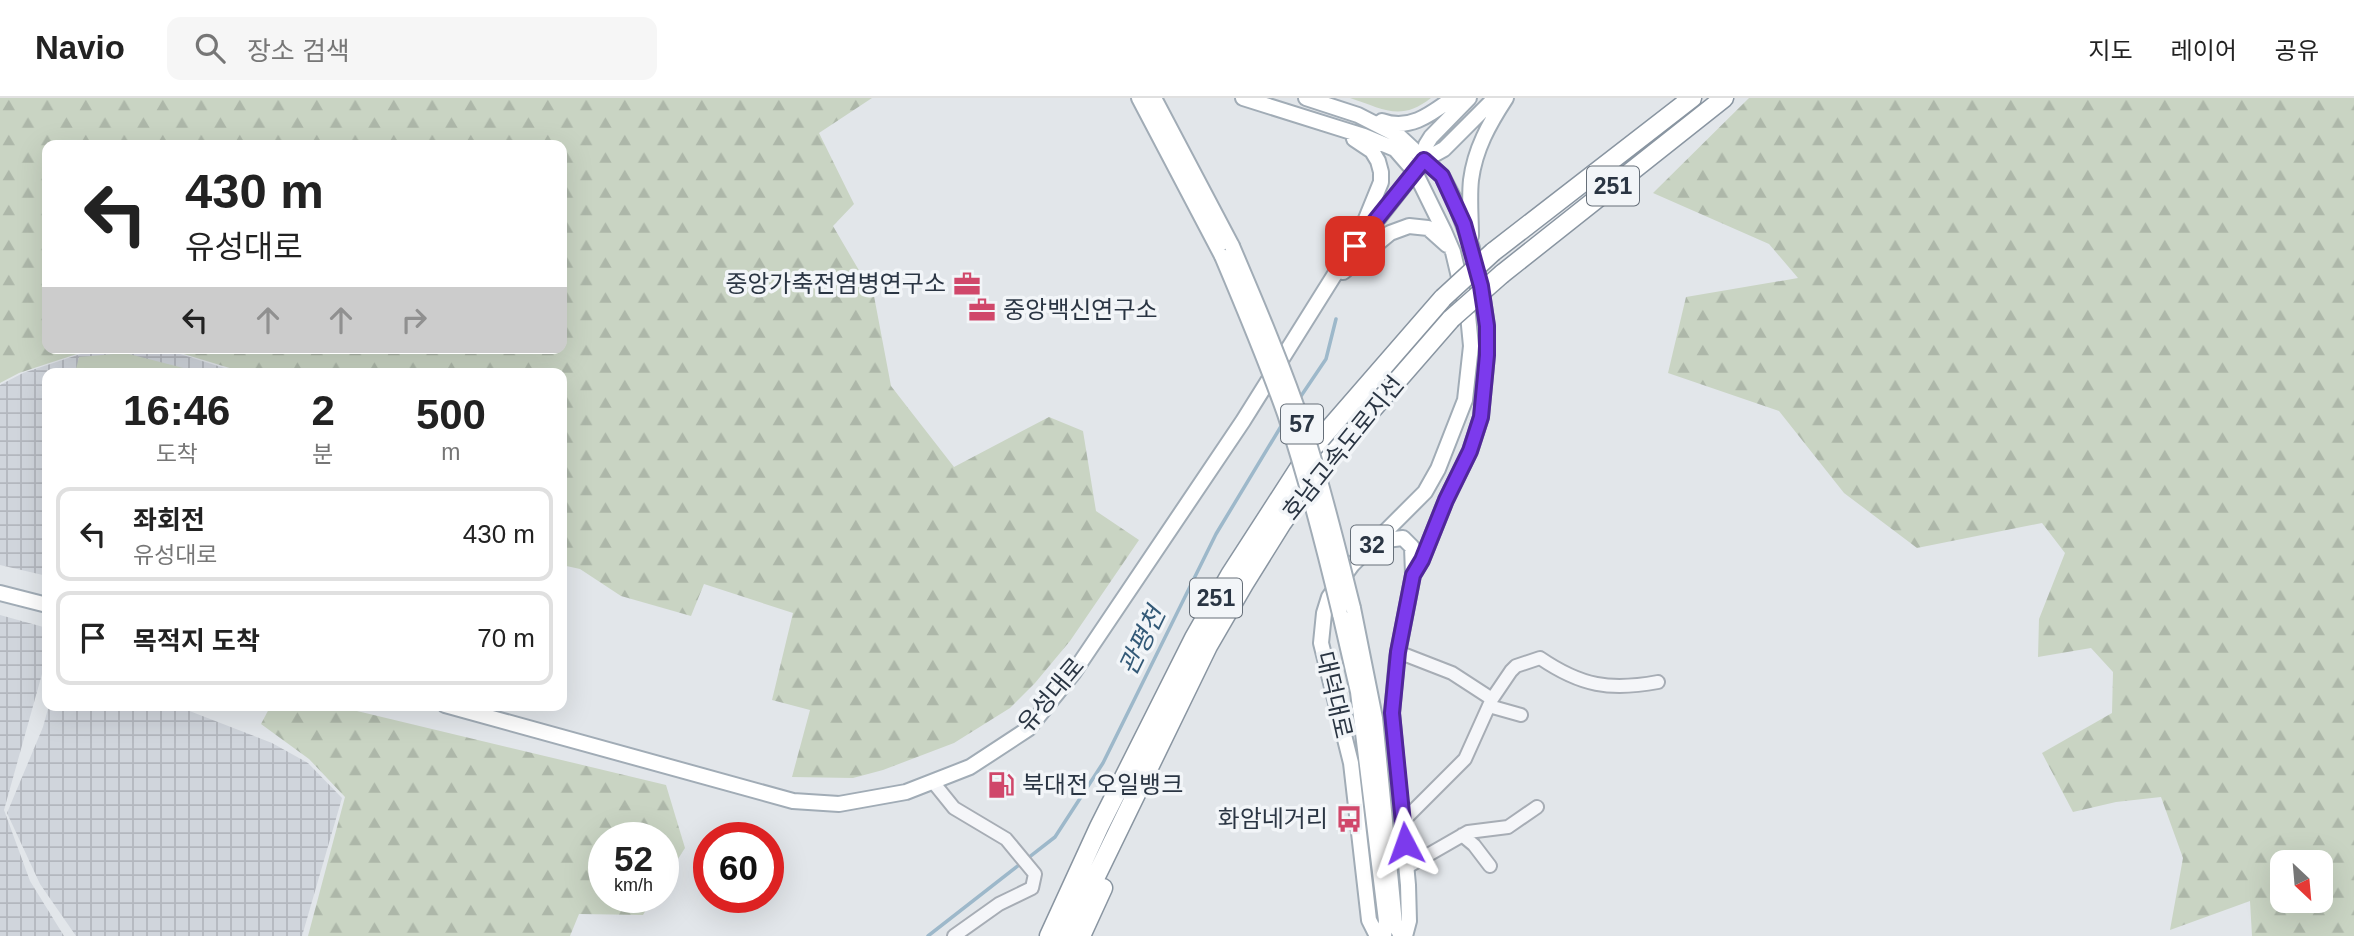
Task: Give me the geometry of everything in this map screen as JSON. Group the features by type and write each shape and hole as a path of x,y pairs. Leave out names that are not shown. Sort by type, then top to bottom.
{"highway":[{"name":"호남고속도로지선","path":"1049,936 1109,806 1194,638 1230,575 1310,451 1443,299 1493,253 1692,98"},
{"name":"호남고속도로지선","path":"1067,936 1208,646 1282,523 1323,466 1451,319 1502,274 1724,98"},
{"path":"1082,936 1208,667 1208,646"}],"main road":[{"name":"57","path":"1139,98 1227,251"},
{"name":"57","path":"1154,98 1227,251 1285,415 1347,611"},
{"name":"대덕대로","path":"1243,98 1364,136 1395,149 1415,172 1444,231 1453,252 1468,315 1471,346 1465,400 1447,450 1425,492 1352,565 1329,597 1324,613 1321,643 1351,763 1369,920 1377,936"},
{"path":"1307,98 1393,125 1426,118 1453,98"},
{"name":"유성대로","path":"1424,160 1426,145 1431,137 1469,98"},
{"name":"유성대로","path":"467,711 793,802 839,804 906,792 970,767 1028,729 1074,672 1243,421 1355,246 1424,160 1444,149 1495,98"},
{"name":"32","path":"1472,248 1471,182 1474,164 1488,126 1506,98"},
{"name":"대덕대로","path":"1358,115 1404,139 1442,176 1472,248 1487,326 1481,417 1470,451 1413,575 1398,652 1392,713 1407,867 1409,922 1403,936"},
{"path":"1342,130 1372,151 1381,173 1381,182 1355,246"},
{"path":"1444,231 1450,220 1458,224 1472,248"},
{"path":"1328,285 1390,233 1403,228 1428,228 1453,252"},
{"path":"1377,541 1403,538 1412,547 1413,575"},
{"path":"0,593 42,604"},
{"name":"대덕대로","path":"1347,611 1386,920 1384,936"},
{"name":"대덕대로","path":"1347,611 1375,718 1395,924 1403,936"}],"street":[{"path":"1398,652 1452,673 1490,702 1521,715"},
{"path":"1404,820 1465,758 1490,702 1516,666 1540,658 1587,683 1628,687 1658,681"},
{"path":"933,782 954,808 1006,839 1035,874 1032,888 999,904 954,936"},
{"path":"1407,867 1462,835 1478,829 1508,827 1537,807"},
{"path":"1462,835 1474,845 1490,866"}],"shaded area":[{"path":"81,354 180,354 224,368 42,368 42,575 0,565 0,385 23,373"},
{"path":"0,615 42,627 42,674 4,810 30,881 64,936 0,936"},
{"path":"47,711 189,711 272,743 308,763 342,798 302,936 76,936 40,884 7,813"}],"green space":[{"path":"0,98 872,98 819,133 854,204 833,226 874,296 891,386 954,467 1049,417 1083,431 1096,511 1139,540 1070,641 1010,708 954,743 883,770 853,778 792,777 810,710 772,700 793,613 704,584 691,616 621,596 580,569 567,566 567,368 230,368 184,354 567,354 567,140 42,140 42,354 77,354 19,373 0,383"},
{"path":"1350,98 1431,98 1410,110 1392,111"},
{"path":"1749,98 2354,98 2354,936 2252,936 2250,901 2170,930 2183,858 2161,797 2116,802 2073,812 2042,753 2112,713 2113,672 2091,648 2038,657 2039,619 2065,553 2042,523 1917,548 1844,493 1779,411 1668,373 1686,297 1798,278 1769,244 1653,193"},
{"path":"129,354 184,368 76,368 79,357"},
{"path":"268,711 357,711 666,785 677,822 588,822 588,913 644,913 643,915 579,914 570,936 308,936 345,797 309,759 261,724"},
{"path":"679,828 685,848 679,857"}],"waterway":[{"name":"관평천","path":"1299,399 1326,359 1336,319"},
{"name":"관평천","path":"928,936 1055,837 1103,763 1216,534 1283,423"}],"place":[{"name":"중앙가축전염병연구소","path":"967,284"},
{"name":"중앙백신연구소","path":"982,310"},
{"name":"북대전 오일뱅크","path":"1001,785"},
{"name":"화암네거리","path":"1349,819"}],"route":[{"path":"1355,246 1424,160 1442,176 1464,224 1481,286 1487,326 1481,417 1470,451 1413,575 1397,658 1392,713 1405,843"}]}
